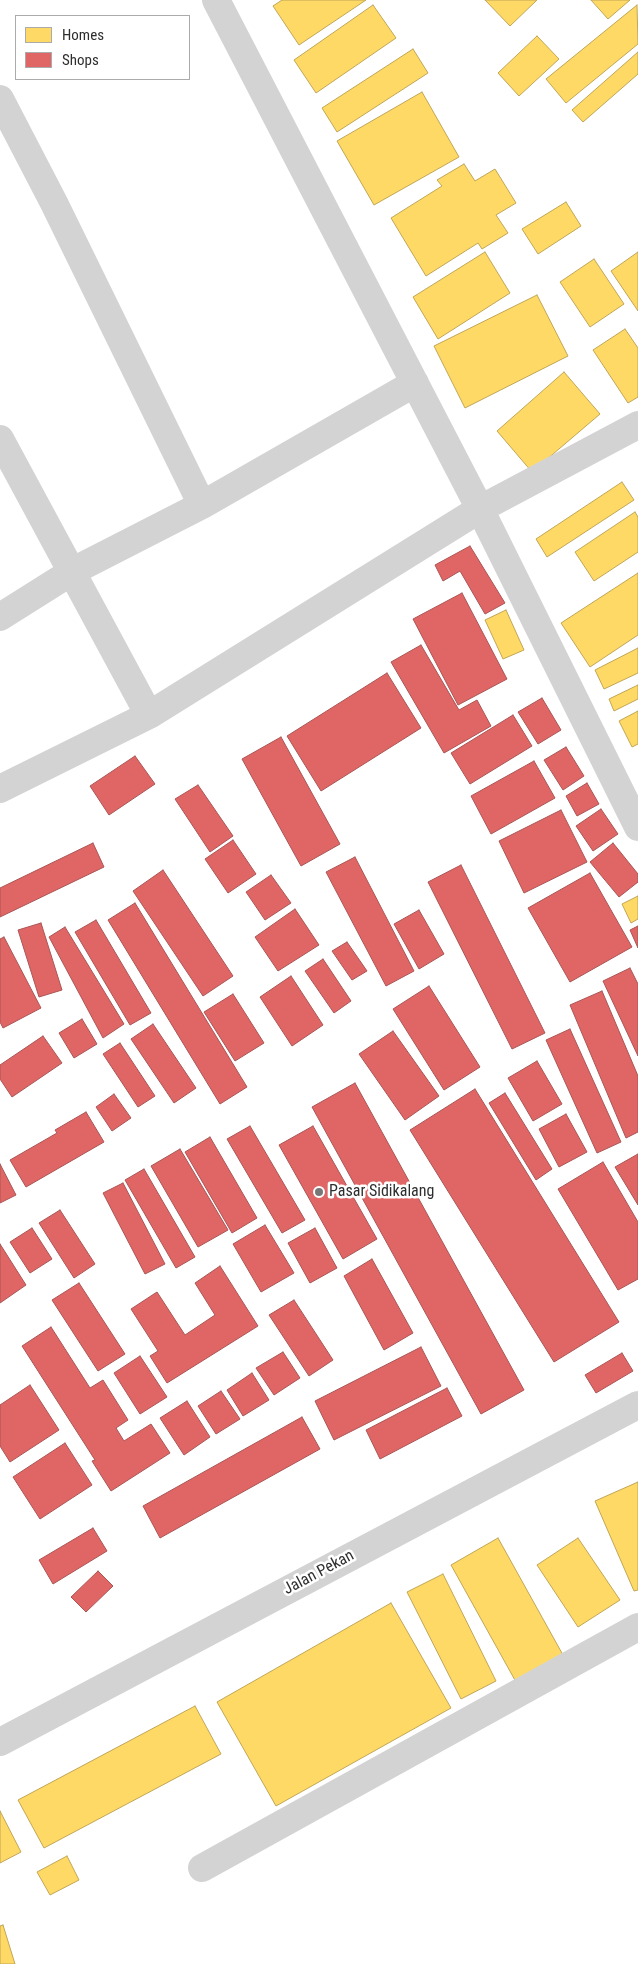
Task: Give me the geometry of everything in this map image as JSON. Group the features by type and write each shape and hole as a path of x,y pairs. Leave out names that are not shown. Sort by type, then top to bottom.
{"street":[{"path":"216,0 480,509 638,827"},
{"path":"0,99 58,211 202,505"},
{"path":"0,617 73,572 202,505 415,383"},
{"path":"0,789 149,715 480,509 638,425"},
{"path":"0,439 149,715"},
{"name":"Jalan Pekan","path":"0,1742 638,1404"},
{"path":"202,1868 638,1627"}],"building: Homes":[{"path":"282,0 366,0 299,45 273,6"},
{"path":"485,0 537,0 510,26"},
{"path":"591,0 630,0 608,19"},
{"path":"373,5 396,38 316,93 294,60"},
{"path":"637,5 638,44 566,103 546,79"},
{"path":"537,36 559,59 519,96 498,73"},
{"path":"413,49 428,73 337,132 322,108"},
{"path":"638,52 638,74 583,122 572,110"},
{"path":"422,92 459,157 374,205 337,141"},
{"path":"464,164 475,181 495,169 516,203 496,215 508,233 482,249 478,243 426,276 391,218 442,186 437,180"},
{"path":"566,202 581,226 538,254 522,229"},
{"path":"485,252 510,293 438,339 413,297"},
{"path":"638,252 638,311 611,271"},
{"path":"594,259 624,304 590,327 560,282"},
{"path":"537,295 568,356 465,408 434,346"},
{"path":"625,329 638,348 638,397 628,403 593,350"},
{"path":"564,372 600,414 532,472 497,431"},
{"path":"622,482 634,500 547,557 536,539"},
{"path":"635,512 638,517 638,552 594,581 575,552"},
{"path":"638,573 638,635 590,667 561,623"},
{"path":"506,610 524,650 503,659 485,620"},
{"path":"638,648 638,673 604,689 595,670"},
{"path":"638,685 638,699 614,711 609,699"},
{"path":"638,711 638,744 632,747 619,721"},
{"path":"638,896 638,919 631,923 622,904"},
{"path":"638,1482 638,1590 634,1591 595,1501"},
{"path":"498,1538 563,1655 516,1682 451,1565"},
{"path":"578,1538 620,1600 578,1627 537,1565"},
{"path":"443,1574 496,1681 461,1699 407,1592"},
{"path":"391,1603 451,1708 276,1806 217,1702"},
{"path":"195,1706 221,1754 44,1848 18,1800"},
{"path":"0,1811 21,1852 0,1863"},
{"path":"67,1856 79,1880 50,1895 37,1872"},
{"path":"3,1925 15,1964 0,1964 0,1926"}],"building: Shops":[{"path":"470,546 505,603 485,614 460,571 443,581 435,565"},
{"path":"462,593 507,679 458,705 413,619"},
{"path":"421,645 459,710 477,700 491,726 444,753 391,662"},
{"path":"387,673 421,728 321,791 287,736"},
{"path":"542,698 561,730 538,744 518,712"},
{"path":"513,715 532,746 470,784 451,753"},
{"path":"281,737 340,844 301,866 242,759"},
{"path":"566,747 584,776 563,790 544,760"},
{"path":"135,756 155,784 109,815 90,786"},
{"path":"534,761 555,798 491,834 471,796"},
{"path":"587,783 599,804 577,816 566,796"},
{"path":"198,785 233,836 210,852 175,799"},
{"path":"601,809 618,834 593,851 576,826"},
{"path":"561,810 587,862 524,893 499,841"},
{"path":"233,840 256,874 228,893 205,859"},
{"path":"93,843 104,867 0,917 0,888"},
{"path":"613,843 638,874 638,882 619,897 590,862"},
{"path":"355,857 414,971 386,986 326,872"},
{"path":"461,865 545,1033 512,1049 428,882"},
{"path":"163,870 233,976 203,996 133,891"},
{"path":"590,873 632,947 570,982 528,908"},
{"path":"271,875 291,903 265,920 246,892"},
{"path":"135,903 247,1087 220,1104 108,920"},
{"path":"295,909 319,945 278,971 255,937"},
{"path":"419,910 444,954 419,969 394,924"},
{"path":"96,920 151,1013 130,1025 75,932"},
{"path":"41,923 62,990 39,997 18,930"},
{"path":"638,926 638,948 630,930"},
{"path":"65,927 124,1024 103,1038 49,937"},
{"path":"4,937 41,1008 3,1028 0,1022 0,939"},
{"path":"347,942 367,971 352,980 332,951"},
{"path":"323,959 351,1001 334,1013 305,971"},
{"path":"630,968 638,984 638,1056 603,981"},
{"path":"291,976 323,1025 292,1046 260,997"},
{"path":"429,986 480,1067 444,1090 393,1009"},
{"path":"602,991 638,1076 638,1132 626,1138 570,1005"},
{"path":"233,994 264,1043 235,1061 204,1012"},
{"path":"82,1019 97,1044 74,1058 59,1033"},
{"path":"153,1024 196,1088 174,1103 131,1039"},
{"path":"570,1029 621,1142 597,1153 546,1040"},
{"path":"393,1031 439,1096 405,1120 359,1054"},
{"path":"43,1036 62,1063 12,1097 0,1079 0,1065"},
{"path":"120,1043 155,1096 138,1107 103,1054"},
{"path":"537,1061 562,1104 533,1121 508,1078"},
{"path":"355,1083 524,1390 481,1414 312,1107"},
{"path":"475,1089 619,1322 554,1362 410,1130"},
{"path":"505,1093 552,1169 536,1180 489,1103"},
{"path":"114,1094 131,1118 112,1131 96,1107"},
{"path":"86,1112 104,1142 26,1187 10,1160 57,1133 55,1130"},
{"path":"566,1114 587,1152 559,1167 539,1129"},
{"path":"250,1126 305,1220 282,1233 227,1139"},
{"path":"313,1126 377,1239 343,1259 279,1145"},
{"path":"210,1137 257,1218 232,1233 185,1152"},
{"path":"180,1149 228,1230 198,1247 151,1166"},
{"path":"638,1154 638,1205 615,1167"},
{"path":"603,1162 638,1222 638,1279 618,1290 558,1189"},
{"path":"0,1164 16,1195 0,1203"},
{"path":"144,1169 195,1257 176,1268 125,1180"},
{"path":"123,1183 165,1264 145,1274 103,1193"},
{"path":"60,1210 95,1264 74,1278 39,1223"},
{"path":"265,1225 294,1273 261,1292 233,1244"},
{"path":"32,1228 52,1259 30,1273 10,1242"},
{"path":"315,1228 337,1268 310,1283 288,1243"},
{"path":"0,1244 26,1285 0,1303"},
{"path":"372,1259 413,1333 384,1350 344,1276"},
{"path":"220,1266 258,1326 167,1383 150,1356 158,1351 131,1309 157,1292 185,1335 215,1315 195,1283"},
{"path":"79,1283 125,1354 98,1371 52,1300"},
{"path":"294,1300 333,1360 309,1376 269,1315"},
{"path":"51,1327 90,1388 103,1380 128,1420 116,1428 124,1441 151,1424 170,1453 111,1491 92,1461 95,1460 22,1346"},
{"path":"421,1347 441,1386 334,1440 315,1401"},
{"path":"283,1352 300,1378 274,1395 256,1368"},
{"path":"622,1353 633,1371 596,1393 585,1375"},
{"path":"140,1356 167,1397 140,1414 114,1373"},
{"path":"252,1373 269,1400 243,1416 227,1390"},
{"path":"30,1385 59,1430 10,1462 0,1446 0,1405"},
{"path":"447,1388 462,1416 380,1459 366,1430"},
{"path":"221,1391 240,1419 216,1434 198,1406"},
{"path":"187,1401 210,1437 184,1455 160,1418"},
{"path":"302,1417 320,1449 160,1538 143,1506"},
{"path":"65,1443 92,1485 40,1519 13,1477"},
{"path":"93,1528 107,1551 53,1584 39,1560"},
{"path":"98,1571 113,1586 86,1612 71,1597"}],"place":[{"name":"Pasar Sidikalang","path":"319,1192"}]}
